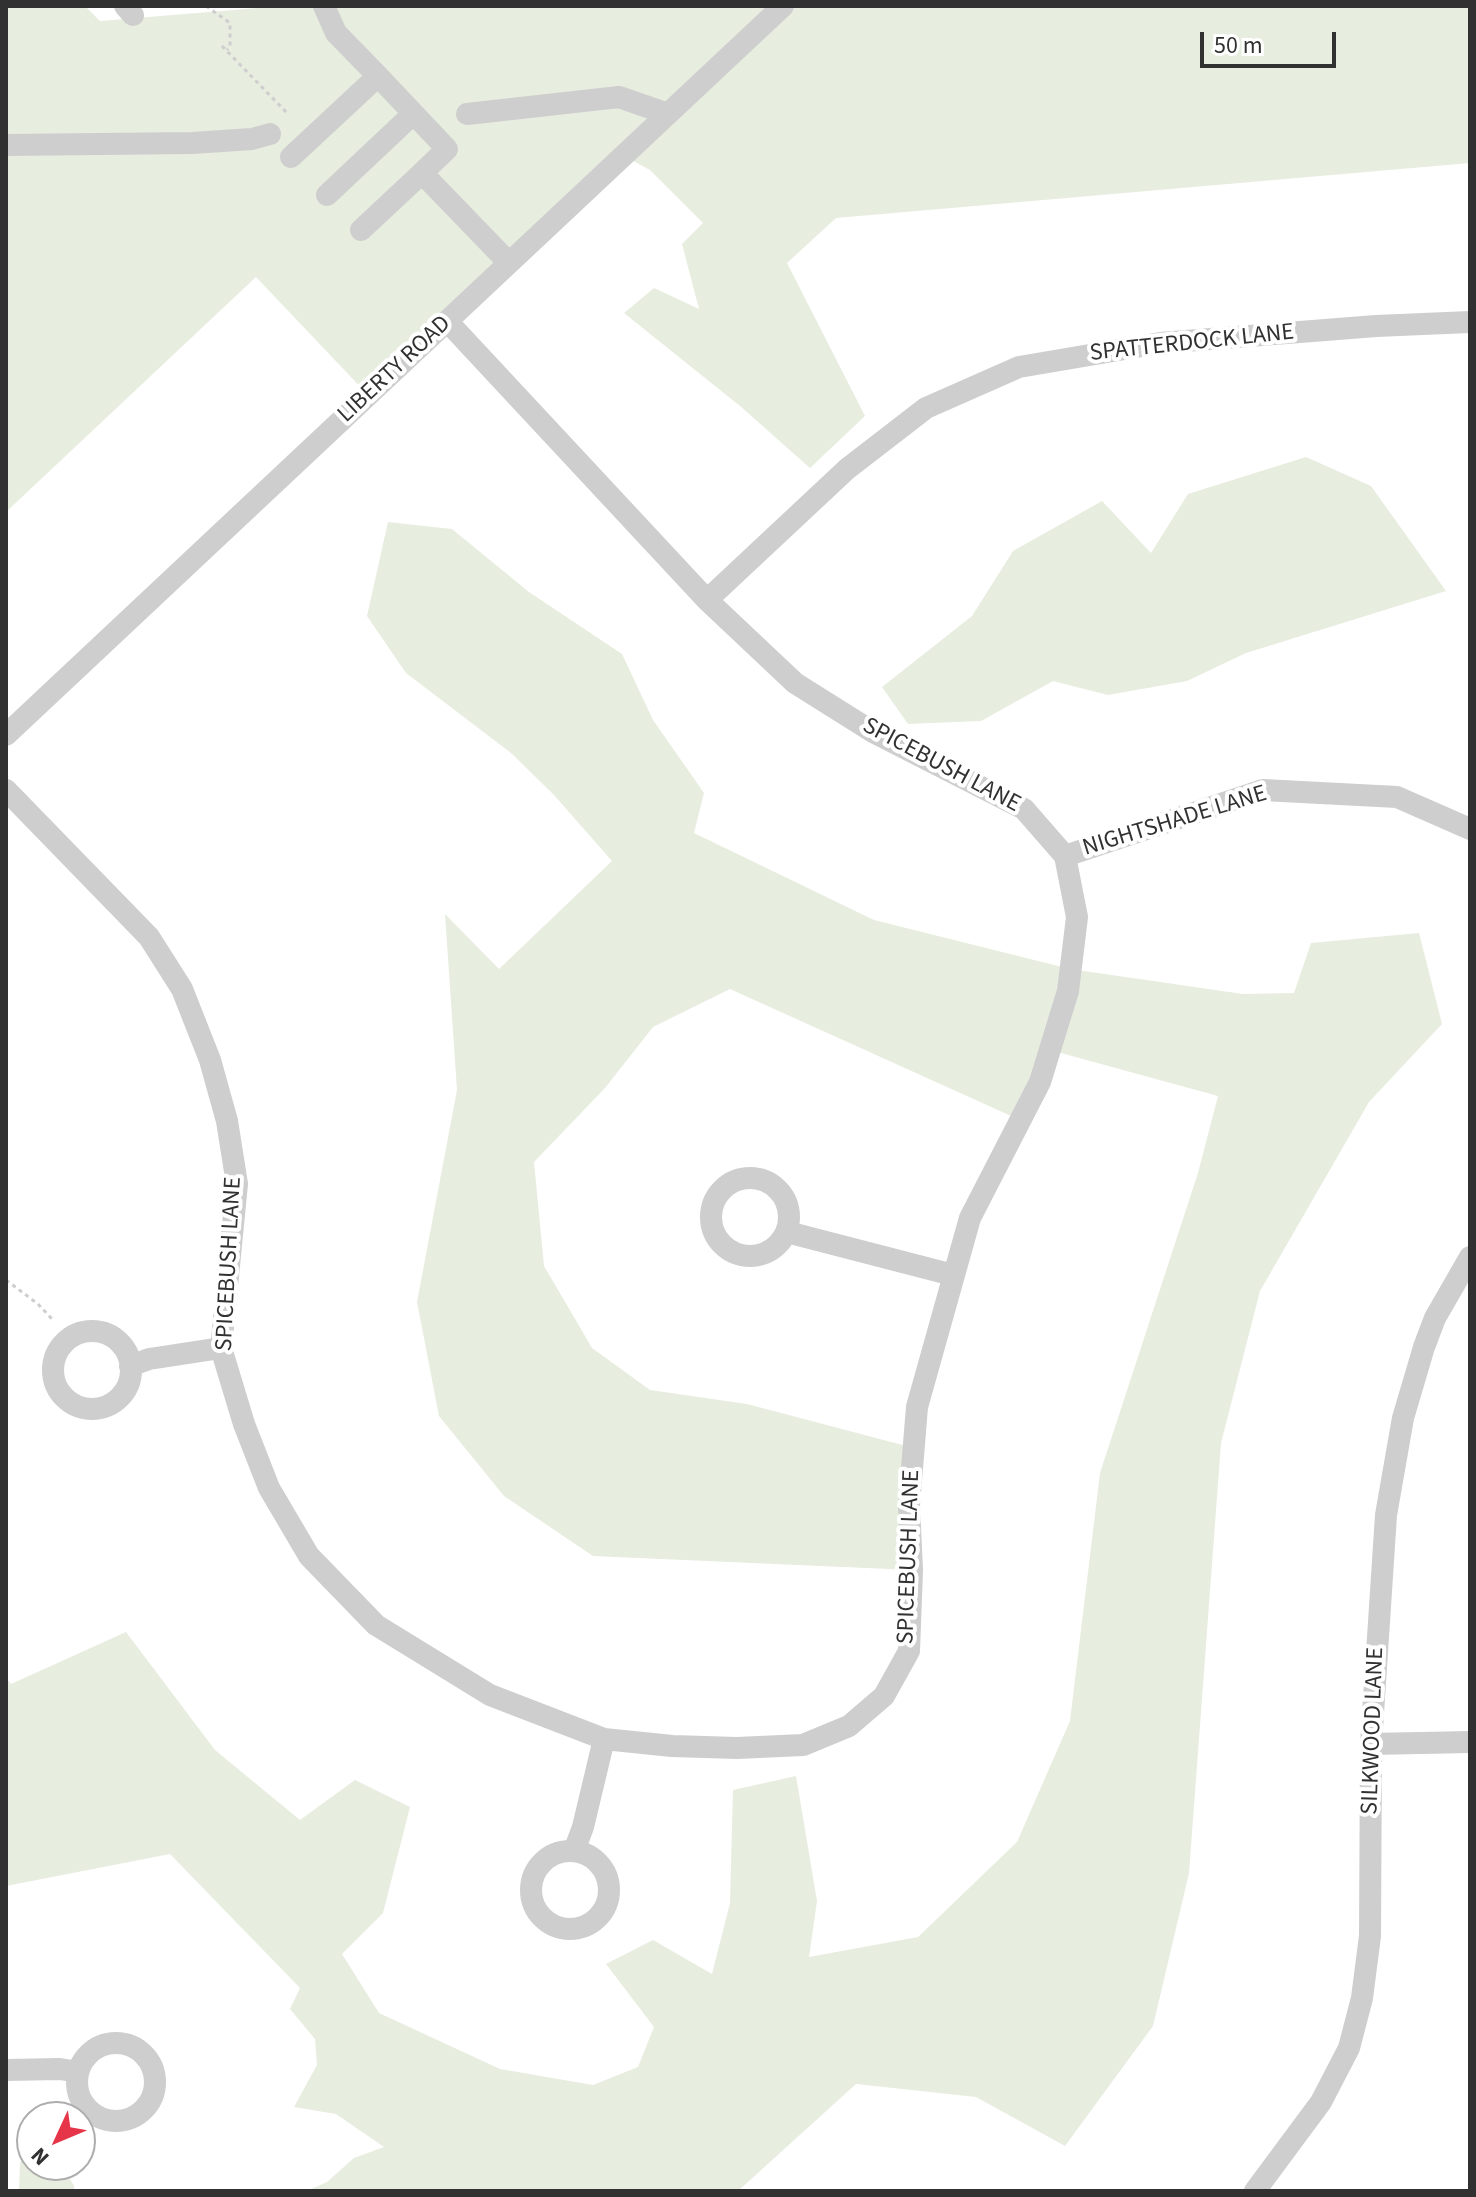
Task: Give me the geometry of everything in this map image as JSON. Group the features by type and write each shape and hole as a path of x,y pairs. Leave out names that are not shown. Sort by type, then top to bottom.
{"street":[{"path":"324,6 336,33 447,149 361,230"},
{"name":"LIBERTY ROAD","path":"6,735 783,6"},
{"path":"291,157 378,76"},
{"path":"467,114 619,97 668,114"},
{"path":"327,195 413,114"},
{"path":"6,145 192,143 252,139 270,134"},
{"path":"422,173 509,263"},
{"name":"SPICEBUSH LANE","path":"6,790 149,937 182,989 210,1060 227,1121 237,1184 221,1348 244,1424 269,1488 309,1556 376,1625 490,1695 604,1739 685,1747 803,1745 849,1726 884,1696 909,1651 912,1570 909,1505 917,1407 970,1218 1040,1082 1068,991 1077,917 1065,856 1024,809 873,732 795,683 707,600 447,321"},
{"name":"SPATTERDOCK LANE","path":"707,600 847,469 926,408 1019,367 1160,343 1470,322"},
{"name":"NIGHTSHADE LANE","path":"1065,856 1263,790 1397,797 1470,829"},
{"path":"787,1232 953,1275"},
{"name":"SILKWOOD LANE","path":"1255,2191 1321,2102 1349,2048 1362,1998 1370,1936 1371,1744 1386,1515 1403,1418 1424,1347 1435,1318 1470,1257"},
{"path":"130,1366 149,1359 221,1348"},
{"path":"574,1851 583,1827 604,1739"},
{"path":"1371,1744 1470,1742"},
{"path":"6,2070 60,2069 78,2072"}],"path":[{"path":"206,6 230,23 230,47 227,50"},
{"path":"222,46 288,114"},
{"path":"6,1280 52,1319"}],"shaded area":[{"path":"6,6 85,6 100,21 282,6 1470,6 1470,163 836,218 787,263 865,416 810,468 740,406 624,313 654,288 699,309 682,244 703,223 650,170 624,156 368,395 256,277 6,512"},
{"path":"1306,457 1371,486 1446,591 1246,653 1187,681 1108,695 1053,681 981,721 908,724 882,687 972,616 1013,551 1102,501 1151,553 1188,494"},
{"path":"388,522 452,529 529,592 622,654 653,720 704,793 694,833 874,920 1070,969 1243,994 1294,993 1311,943 1419,933 1442,1024 1369,1102 1260,1291 1221,1443 1189,1873 1153,2026 1065,2146 976,2097 856,2084 738,2191 307,2191 327,2182 354,2158 384,2147 336,2114 294,2107 317,2065 315,2039 290,2009 300,1988 170,1854 6,1886 6,1678 11,1684 126,1632 215,1750 300,1820 355,1780 410,1807 383,1913 342,1954 379,2013 500,2069 593,2085 638,2067 654,2027 606,1964 653,1940 712,1974 730,1903 733,1790 796,1776 817,1901 809,1957 918,1937 1017,1842 1070,1721 1100,1473 1198,1173 1218,1096 1050,1050 1020,1120 730,989 653,1027 605,1088 534,1162 544,1266 592,1348 650,1390 747,1404 914,1448 912,1570 593,1556 504,1496 439,1416 417,1302 457,1090 445,914 499,969 612,861 554,795 511,753 406,673 367,616"},
{"path":"19,2181 71,2181 74,2186 74,2191 19,2191"}]}
